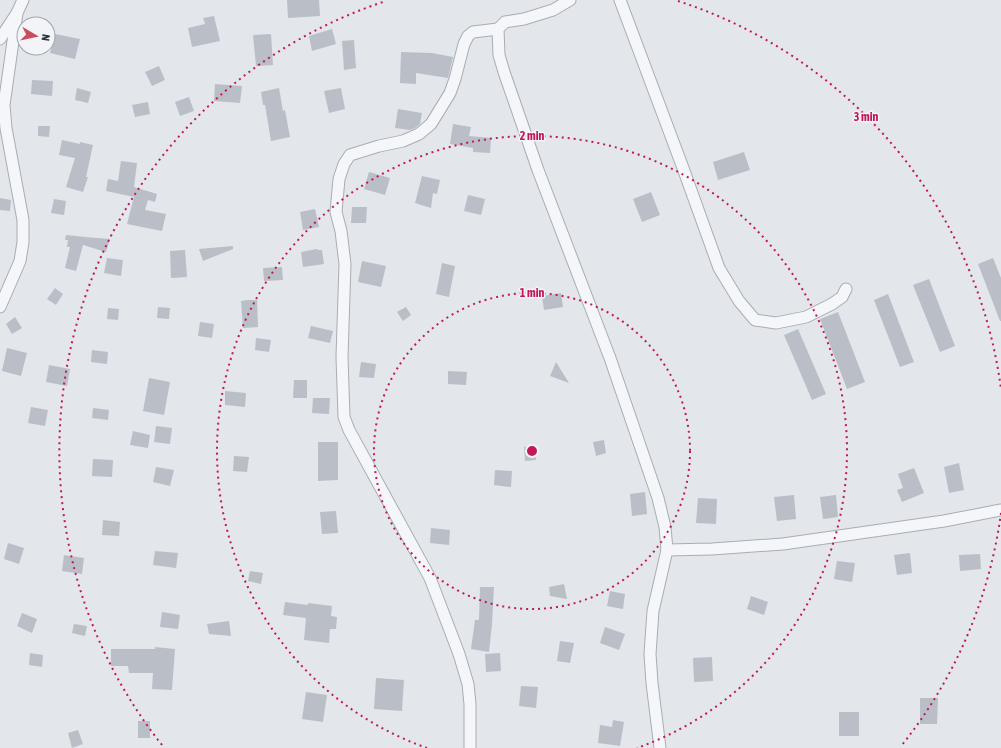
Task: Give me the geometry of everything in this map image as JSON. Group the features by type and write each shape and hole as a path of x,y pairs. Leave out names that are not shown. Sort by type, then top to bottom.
{"street":[{"path":"0,39 17,13 23,0"},
{"path":"470,748 470,704 468,684 459,654 430,578 349,430 344,416 342,358 345,264 341,231 336,212 339,179 344,164 350,155 379,146 403,141 419,134 431,124 450,93 464,44 468,36 473,32 498,29 505,22 524,19 553,10 570,0"},
{"path":"620,0 719,268 739,301 755,320 776,323 806,317 832,304 842,297 846,289"},
{"path":"0,307 20,261 23,242 22,220 6,128 4,105 17,13"},
{"path":"498,29 499,56 504,72 538,170 610,358 658,498 665,528 667,550 653,611 650,654 660,748"},
{"path":"667,550 712,549 783,544 944,521 1001,510"}],"building":[{"path":"287,0 319,0 320,16 288,18"},
{"path":"214,16 220,41 192,47 188,28 205,24 203,18"},
{"path":"332,29 336,44 312,51 309,36"},
{"path":"56,34 80,39 75,59 56,54"},
{"path":"271,34 273,65 256,66 253,35"},
{"path":"354,40 356,68 344,70 342,41"},
{"path":"401,52 432,53 453,57 448,78 416,73 416,84 400,83"},
{"path":"159,66 165,80 152,86 145,72"},
{"path":"32,80 53,81 52,96 31,94"},
{"path":"215,84 242,86 240,103 214,101"},
{"path":"77,88 91,92 88,103 75,100"},
{"path":"279,88 290,137 271,141 265,105 263,105 261,92"},
{"path":"341,88 345,109 329,113 324,91"},
{"path":"189,97 194,111 180,116 175,102"},
{"path":"148,102 150,114 135,117 132,105"},
{"path":"398,109 422,113 420,124 410,130 395,128"},
{"path":"453,124 471,127 469,136 491,138 490,153 473,152 473,148 450,144"},
{"path":"38,126 50,126 49,137 38,136"},
{"path":"62,140 93,145 86,177 88,177 83,192 66,187 75,158 59,155"},
{"path":"744,152 750,170 718,180 713,162"},
{"path":"121,161 137,163 134,187 157,194 155,202 148,200 145,210 166,214 162,231 127,224 134,197 106,191 108,179 118,181"},
{"path":"369,172 390,178 385,195 364,189"},
{"path":"422,176 440,180 437,194 433,193 431,208 415,203"},
{"path":"651,192 660,215 642,222 633,199"},
{"path":"468,195 485,199 481,215 464,211"},
{"path":"0,198 11,200 10,211 0,210"},
{"path":"54,199 66,201 64,215 51,213"},
{"path":"352,207 367,207 366,223 351,223"},
{"path":"315,209 319,227 303,230 300,212"},
{"path":"66,235 110,239 106,252 83,245 76,271 65,268 70,247 67,247 68,240 65,240"},
{"path":"233,246 233,249 203,261 199,249"},
{"path":"317,249 322,250 324,264 303,267 301,252"},
{"path":"185,250 187,277 171,278 170,251"},
{"path":"107,258 123,260 121,276 104,273"},
{"path":"993,258 1001,278 1001,321 978,264"},
{"path":"362,261 386,266 381,287 358,282"},
{"path":"442,263 455,266 449,297 436,294"},
{"path":"282,267 283,280 264,281 263,268"},
{"path":"929,279 955,346 940,352 913,285"},
{"path":"55,288 63,294 56,305 47,299"},
{"path":"561,293 563,307 544,310 542,296"},
{"path":"888,294 914,362 900,367 874,300"},
{"path":"257,300 258,327 243,328 241,301"},
{"path":"158,307 170,308 169,319 157,318"},
{"path":"406,307 411,315 403,321 397,312"},
{"path":"108,308 119,309 118,320 107,319"},
{"path":"838,312 865,382 847,389 820,319"},
{"path":"15,317 22,328 12,334 6,324"},
{"path":"200,322 214,324 212,338 198,336"},
{"path":"311,326 333,331 330,343 308,338"},
{"path":"798,329 826,394 812,400 784,335"},
{"path":"256,338 271,340 269,352 255,350"},
{"path":"7,348 27,353 21,376 2,371"},
{"path":"92,350 108,352 107,364 91,362"},
{"path":"361,362 376,364 374,378 359,377"},
{"path":"556,362 569,383 550,376"},
{"path":"49,365 70,369 67,386 46,382"},
{"path":"448,371 467,372 466,385 448,384"},
{"path":"149,378 170,382 164,415 143,411"},
{"path":"294,380 307,380 307,398 293,398"},
{"path":"225,391 246,393 245,407 225,405"},
{"path":"313,398 330,398 329,414 312,413"},
{"path":"31,407 48,410 45,426 28,423"},
{"path":"93,408 109,410 108,420 92,418"},
{"path":"156,426 172,428 170,444 154,442"},
{"path":"133,431 150,435 148,448 130,445"},
{"path":"604,440 606,453 596,456 593,442"},
{"path":"318,442 338,442 338,480 318,481"},
{"path":"535,446 536,460 525,461 524,447"},
{"path":"234,456 249,457 247,472 233,471"},
{"path":"93,459 113,460 112,477 92,476"},
{"path":"959,463 964,490 949,493 944,467"},
{"path":"156,467 174,470 170,486 153,482"},
{"path":"914,468 924,493 902,502 897,490 903,488 898,474"},
{"path":"495,470 512,471 511,487 494,485"},
{"path":"645,492 647,514 632,516 630,494"},
{"path":"794,495 796,519 777,521 774,497"},
{"path":"836,495 838,517 823,519 820,497"},
{"path":"698,498 717,499 716,524 696,523"},
{"path":"336,511 338,533 322,534 320,512"},
{"path":"103,520 120,522 119,536 102,535"},
{"path":"431,528 450,530 449,545 430,543"},
{"path":"8,543 24,548 19,564 4,559"},
{"path":"155,551 178,553 176,568 153,565"},
{"path":"910,553 912,573 897,575 894,555"},
{"path":"980,554 981,569 960,571 959,555"},
{"path":"64,555 84,558 82,574 62,571"},
{"path":"837,561 855,563 852,582 834,579"},
{"path":"250,571 263,573 261,584 248,581"},
{"path":"564,584 567,599 550,596 549,587"},
{"path":"480,587 494,587 489,652 471,649 475,620 479,620"},
{"path":"610,591 625,594 623,609 607,606"},
{"path":"751,596 768,602 764,615 747,609"},
{"path":"285,602 332,606 331,616 337,617 336,629 330,629 329,643 304,640 306,618 283,615"},
{"path":"162,612 180,615 178,629 160,627"},
{"path":"22,613 37,619 32,633 17,626"},
{"path":"229,621 231,636 209,634 207,624"},
{"path":"74,624 87,626 85,636 72,633"},
{"path":"605,627 625,634 619,650 600,643"},
{"path":"560,641 574,643 570,663 557,661"},
{"path":"155,647 175,649 172,690 152,689 153,673 129,673 128,666 111,666 111,649 155,649"},
{"path":"30,653 43,655 42,667 29,665"},
{"path":"500,653 501,671 486,672 485,654"},
{"path":"712,657 713,681 694,682 693,658"},
{"path":"376,678 404,680 402,711 374,709"},
{"path":"521,686 538,687 536,708 519,706"},
{"path":"306,692 327,695 323,722 302,719"},
{"path":"920,698 938,698 937,724 920,724"},
{"path":"839,712 859,712 859,736 839,736"},
{"path":"613,720 624,722 620,746 598,743 600,725 612,727"},
{"path":"138,721 150,721 150,738 138,738"},
{"path":"78,730 83,744 72,748 68,733"}]}
